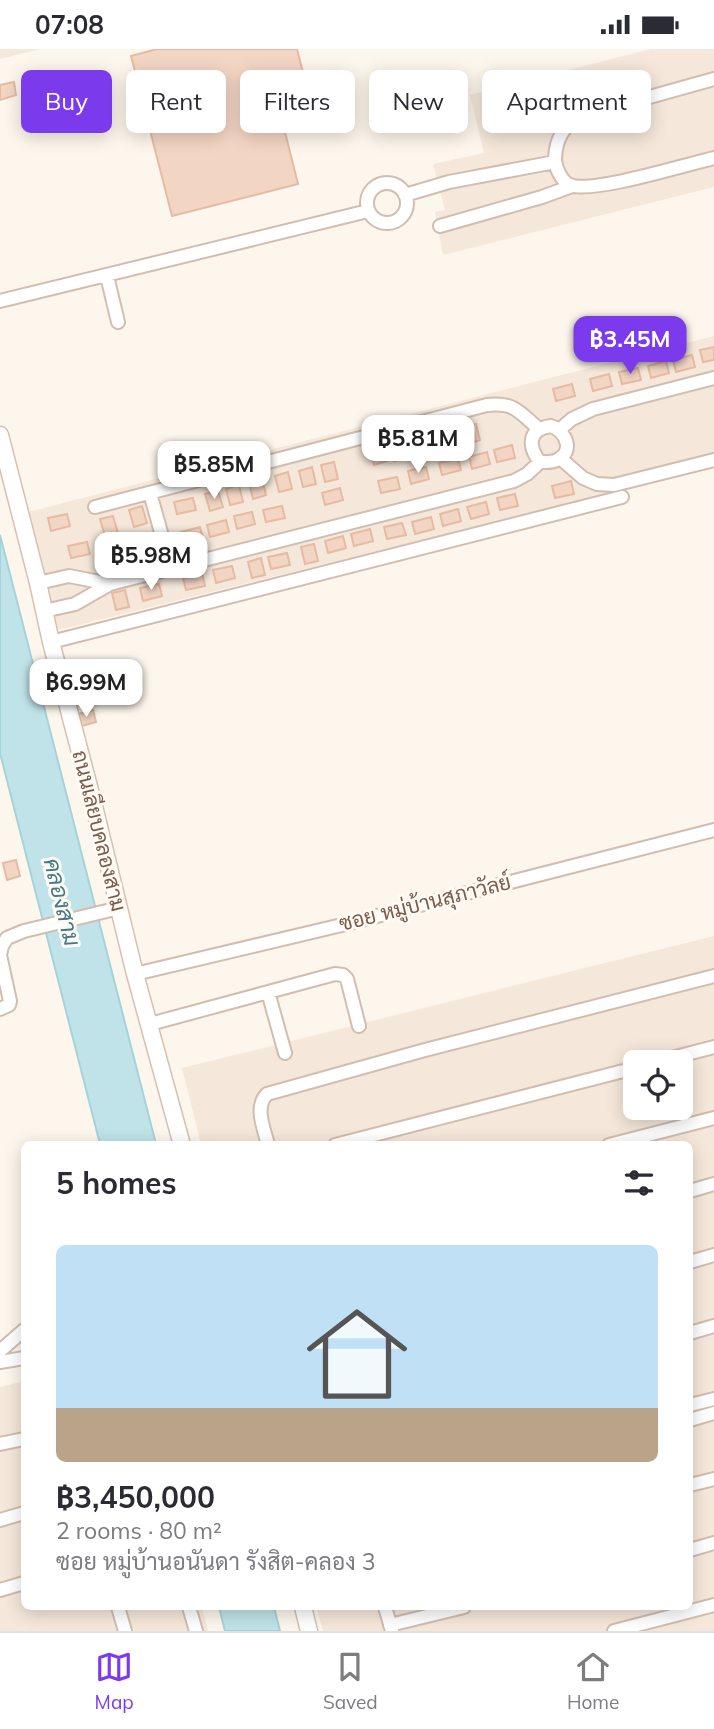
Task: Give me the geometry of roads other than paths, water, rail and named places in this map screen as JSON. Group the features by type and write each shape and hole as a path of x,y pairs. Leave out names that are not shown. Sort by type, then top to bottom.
{"main road":[{"name":"ถนนเลียบคลองสาม","path":"1,441 135,974 181,1141"},
{"path":"304,1610 309,1631"}],"street":[{"path":"714,79 578,117 563,129 556,146 555,162 566,182 572,185 596,186 714,158"},
{"path":"405,195 449,182 555,162"},
{"path":"391,184 405,195 406,208 395,221 382,223 368,211 367,199 373,188 379,185 391,184"},
{"path":"440,226 542,197 572,185"},
{"path":"0,301 368,211"},
{"path":"107,276 118,322"},
{"path":"559,430 572,419 593,409 714,378"},
{"path":"95,507 487,405 513,406 539,429"},
{"path":"44,611 75,604 110,584 514,481 527,474 540,461 554,461 565,454 567,440 559,430 551,426 539,429 531,441 531,447 540,461"},
{"path":"560,459 583,478 597,484 614,485 714,460"},
{"path":"150,493 171,568"},
{"path":"51,642 622,497"},
{"path":"38,583 69,576 110,584"},
{"name":"ซอย หมู่บ้านสุภาวัลย์","path":"135,974 714,830"},
{"path":"5,1005 0,955 7,938 24,931 120,908"},
{"path":"150,1024 335,974 343,975 346,979 359,1026"},
{"path":"267,1141 259,1108 260,1100 267,1094 714,976"},
{"path":"268,992 285,1052"},
{"path":"693,1052 714,1047"},
{"path":"350,1141 623,1070"},
{"path":"624,1141 714,1118"},
{"path":"693,1190 714,1184"},
{"path":"693,1261 714,1255"},
{"path":"693,1332 714,1326"},
{"path":"0,1351 21,1333"},
{"path":"0,1362 21,1358"},
{"path":"693,1404 714,1399"},
{"path":"693,1419 714,1413"},
{"path":"0,1444 21,1440"},
{"path":"693,1484 714,1479"},
{"path":"0,1520 21,1515"},
{"path":"693,1549 714,1543"},
{"path":"0,1590 21,1584"},
{"path":"614,1631 714,1605"},
{"path":"119,1610 122,1630"},
{"path":"190,1610 195,1631"},
{"path":"387,1610 391,1628 454,1610"}],"water":[{"name":"คลองสาม","path":"0,535 155,1141 99,1141 0,753"},
{"path":"220,1610 275,1610 280,1631 225,1631"}]}
